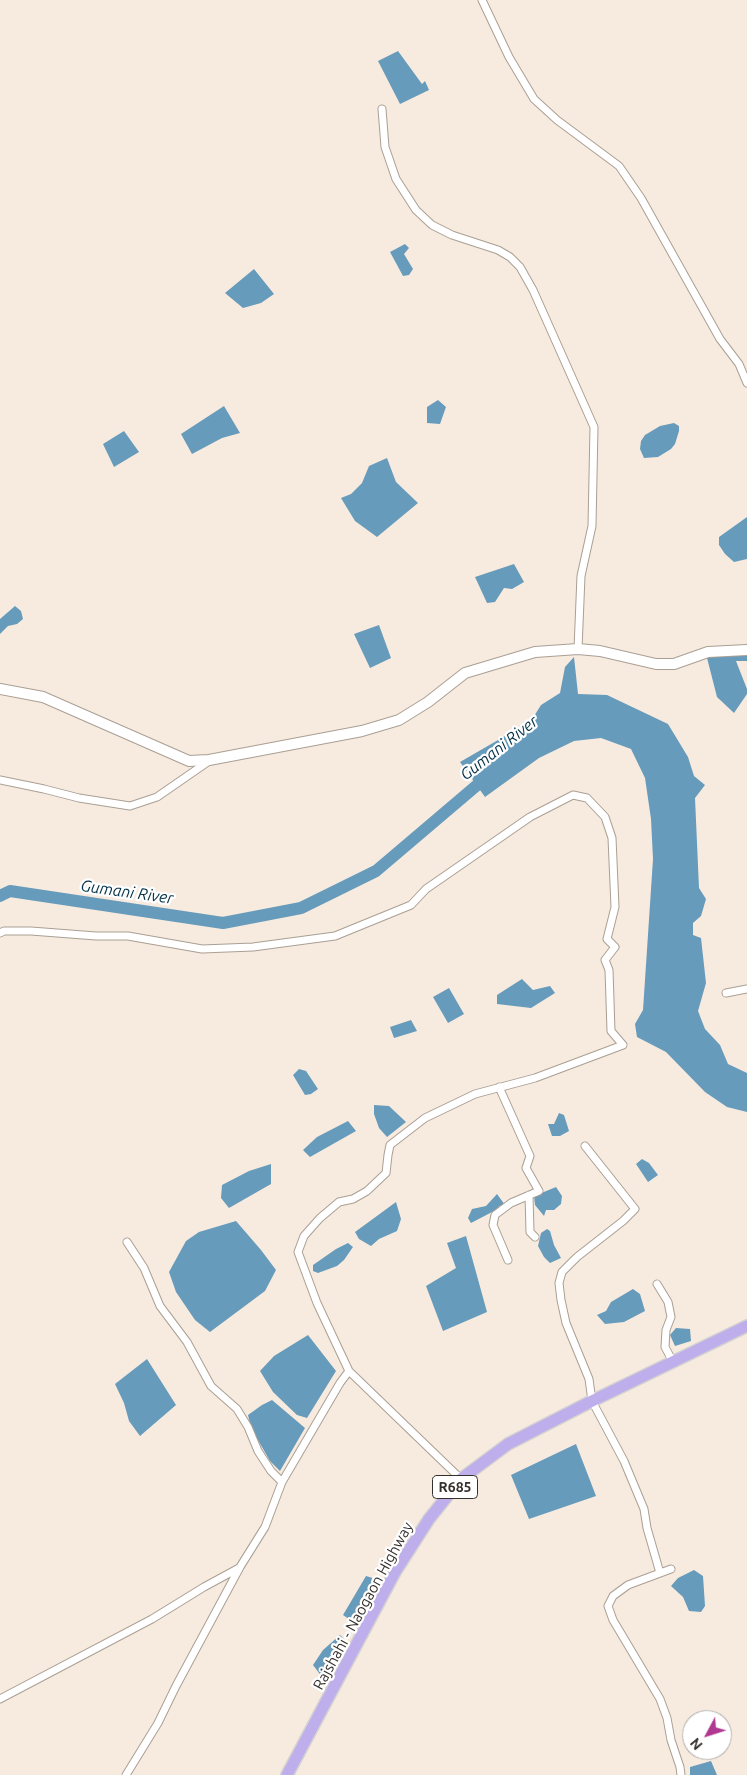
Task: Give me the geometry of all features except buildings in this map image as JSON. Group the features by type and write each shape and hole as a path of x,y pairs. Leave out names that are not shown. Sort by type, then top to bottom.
{"main road":[{"name":"Rajshahi - Naogaon Highway","path":"287,1775 395,1572 429,1519 462,1479 508,1444 747,1326"}],"street":[{"path":"482,0 509,57 534,99 557,120 619,166 641,198 720,339 739,364 747,383"},
{"path":"382,109 385,147 396,179 416,210 432,225 452,235 498,250 510,256 520,267 533,290 594,427 592,526 581,576 578,649"},
{"path":"0,689 43,697 189,761 209,760 362,731 399,720 428,702 465,673 535,652 578,649 600,650 656,664 674,664 708,652 747,650"},
{"path":"0,780 79,798 130,806 157,797 209,760"},
{"path":"0,933 4,931 31,931 96,936 128,936 202,949 253,948 335,936 411,905 426,889 530,817 573,795 587,798 605,817 612,838 615,906 607,939 615,947 605,960 609,970 611,1030 623,1045 535,1078 475,1094 425,1118 390,1145 386,1173 367,1191 353,1199 339,1202 320,1218 304,1236 298,1252 317,1303 349,1371 462,1479"},
{"path":"726,993 747,989"},
{"path":"499,1087 530,1156 526,1168 539,1191 511,1203 495,1215 492,1224 508,1260"},
{"path":"584,1146 635,1209 623,1221 577,1257 562,1272 559,1283 566,1323 589,1379 592,1401 624,1461 644,1509 646,1528 660,1573"},
{"path":"529,1195 530,1232 535,1238"},
{"path":"127,1242 144,1268 160,1306 188,1342 211,1386 237,1410 248,1427 258,1451 271,1471 282,1482"},
{"path":"657,1284 668,1302 671,1317 666,1330 665,1347 673,1362"},
{"path":"126,1775 158,1723 240,1568 265,1527 282,1482 340,1383 349,1371"},
{"path":"0,1699 152,1619 204,1587 240,1568"},
{"path":"671,1569 628,1585 613,1596 608,1606 613,1620 660,1699 667,1718 681,1775"}],"water":[{"path":"398,51 422,84 425,81 429,90 400,104 378,61"},
{"path":"405,244 409,248 404,254 413,269 409,275 403,276 390,252"},
{"path":"254,269 274,294 261,303 243,308 225,293"},
{"path":"438,400 446,407 440,424 427,423 427,407"},
{"path":"224,406 240,433 222,438 192,454 181,434"},
{"path":"674,423 679,426 679,431 675,444 671,449 658,457 644,458 640,449 641,441 645,435 660,426"},
{"path":"124,431 139,452 114,467 103,444"},
{"path":"387,458 396,482 418,503 377,537 355,521 341,498 351,494 362,483 369,466"},
{"path":"747,517 747,559 734,562 719,545 719,537"},
{"path":"514,564 524,582 512,589 504,588 495,602 487,603 475,577"},
{"path":"15,606 21,611 23,619 17,624 8,626 0,634 0,619"},
{"path":"379,625 391,658 370,668 354,634"},
{"path":"706,654 747,654 747,661 736,661 747,689 747,694 734,713 717,697"},
{"path":"574,657 578,694 607,695 668,724 688,757 694,776 705,785 695,798 699,888 706,899 701,916 693,923 693,935 701,938 706,983 698,1011 705,1029 720,1045 728,1064 747,1073 747,1112 727,1107 705,1092 666,1052 637,1037 635,1024 643,1010 653,859 651,819 645,778 631,749 601,738 574,741 539,758 485,797 460,762 531,721 541,705 560,693 565,667"},
{"path":"522,979 533,990 550,986 555,993 531,1008 497,1004 497,995"},
{"path":"449,988 464,1014 448,1023 433,997"},
{"path":"411,1020 417,1031 394,1038 390,1027"},
{"path":"299,1069 306,1071 318,1089 311,1094 305,1095 293,1075"},
{"path":"374,1105 389,1106 406,1122 387,1137 379,1128 374,1114"},
{"path":"559,1113 564,1115 569,1131 560,1136 552,1136 548,1124 554,1124"},
{"path":"348,1121 356,1131 310,1157 303,1150 317,1137"},
{"path":"642,1159 649,1163 658,1175 648,1182 636,1164"},
{"path":"271,1164 271,1184 229,1208 221,1198 222,1185 249,1171"},
{"path":"556,1187 562,1196 561,1204 554,1210 546,1210 544,1216 535,1205 534,1196"},
{"path":"497,1194 505,1205 499,1206 496,1212 494,1211 471,1223 468,1218 472,1209 486,1206"},
{"path":"396,1202 401,1219 397,1231 379,1239 371,1246 359,1239 355,1232"},
{"path":"236,1221 276,1270 265,1291 210,1332 195,1320 176,1292 169,1272 186,1241 199,1232"},
{"path":"547,1229 550,1231 554,1245 561,1258 550,1263 538,1246 541,1233"},
{"path":"466,1236 487,1312 443,1331 426,1286 456,1268 447,1243"},
{"path":"348,1243 353,1247 337,1266 318,1273 313,1271 313,1265"},
{"path":"633,1289 640,1294 645,1311 624,1322 605,1324 597,1315 606,1311 611,1302"},
{"path":"676,1328 690,1329 691,1341 675,1346 670,1335"},
{"path":"308,1335 336,1371 307,1418 297,1415 273,1392 260,1371 274,1356"},
{"path":"147,1359 176,1405 140,1436 129,1421 124,1403 115,1384"},
{"path":"272,1400 305,1428 280,1471 270,1461 251,1428 248,1415"},
{"path":"576,1444 596,1496 529,1519 511,1475"},
{"path":"694,1570 703,1576 705,1606 701,1612 689,1611 683,1597 671,1586 678,1578"},
{"path":"366,1576 379,1580 356,1624 343,1615"},
{"path":"340,1635 346,1641 322,1677 313,1665 323,1650"},
{"path":"711,1761 717,1775 690,1775 690,1767"}],"waterway":[{"name":"Gumani River","path":"0,896 10,891 223,923 301,908 376,871 489,775"}]}
